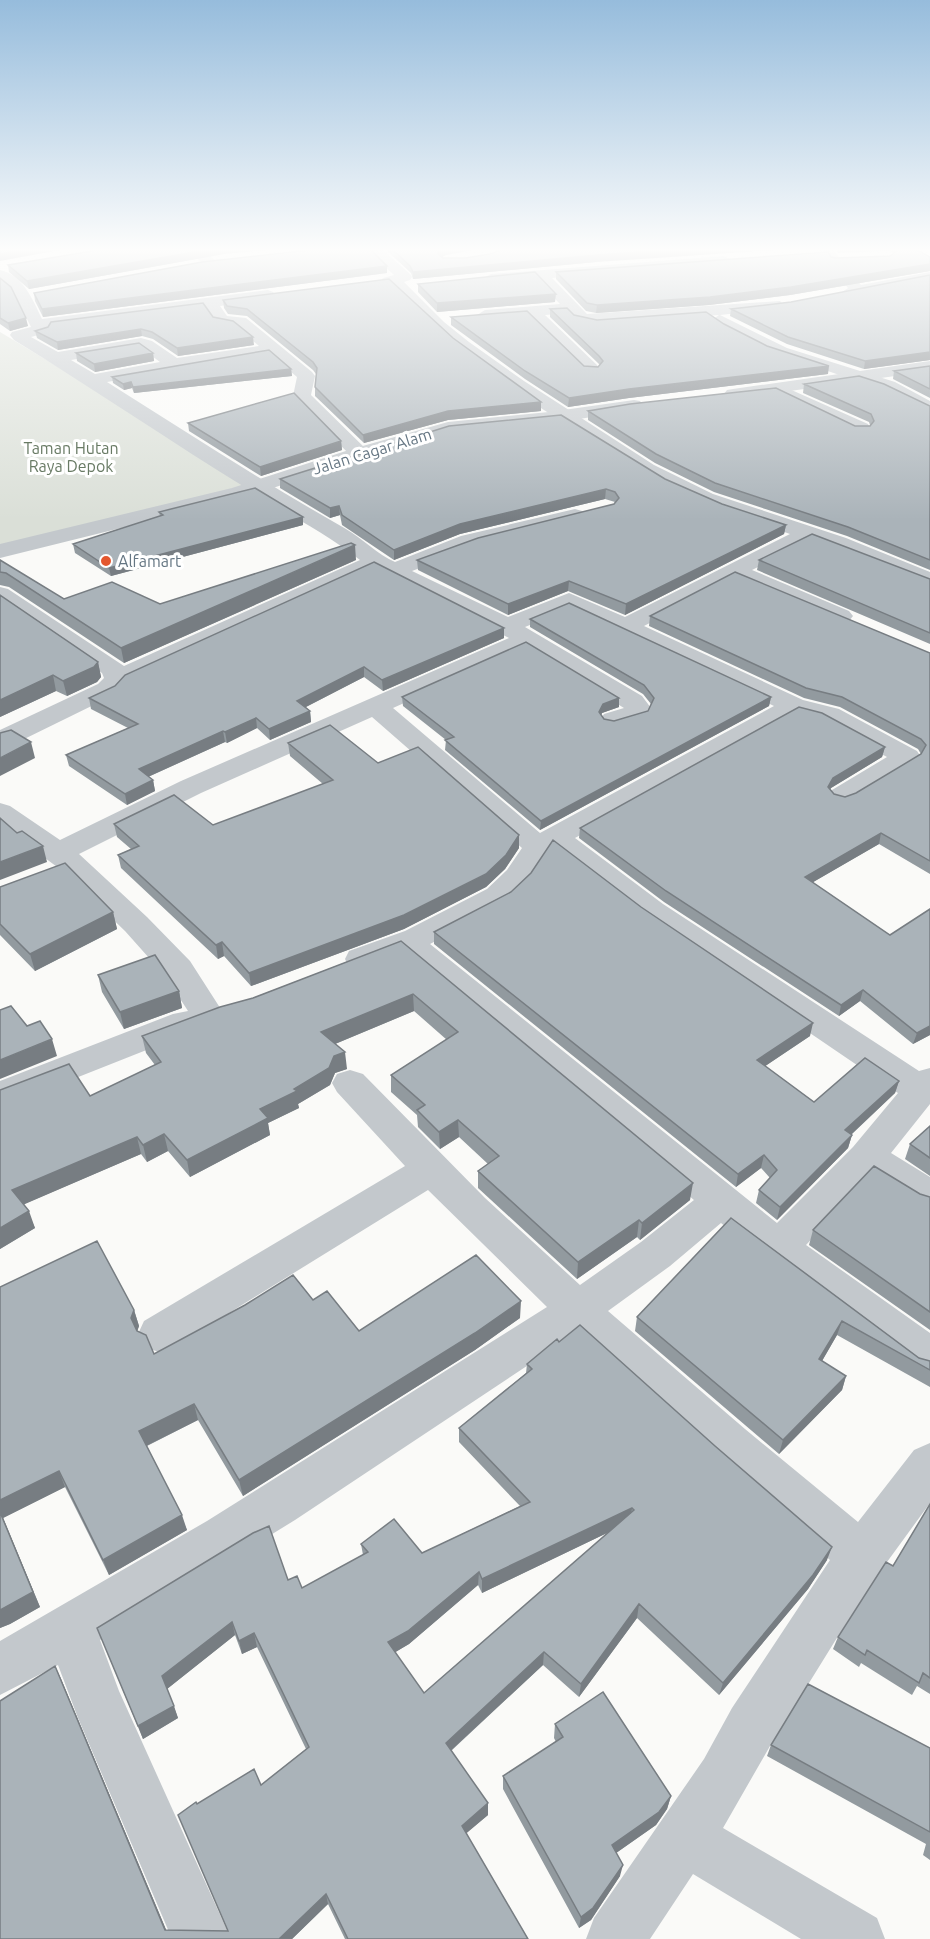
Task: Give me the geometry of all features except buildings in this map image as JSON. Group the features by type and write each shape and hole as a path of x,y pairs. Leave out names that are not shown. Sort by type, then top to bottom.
{"street":[{"path":"24,338 258,487 344,537 384,566 517,633 633,702 638,708 636,712 613,720"},
{"path":"259,338 295,364 306,376 302,396 359,453"},
{"path":"454,338 647,469 706,498 848,546 930,580"},
{"path":"560,338 591,369"},
{"path":"751,338 798,359 902,392 930,408"},
{"path":"55,358 141,343 146,344 174,364"},
{"path":"92,380 174,364 273,349"},
{"path":"713,396 859,378 930,366"},
{"path":"778,389 861,428"},
{"name":"Jalan Cagar Alam","path":"0,551 258,487 359,453 448,428 648,403"},
{"path":"0,740 107,689 117,679 384,566 469,541 595,510"},
{"path":"625,626 808,533"},
{"path":"732,570 864,626"},
{"path":"0,594 113,669 117,679"},
{"path":"58,865 191,787 374,705 517,633 569,600 794,706 830,715 907,757 842,796"},
{"path":"374,705 546,841 927,1088 866,1158 779,1247"},
{"path":"331,970 406,942 498,897 518,877 546,841 794,706"},
{"path":"0,812 58,865 136,924 221,1011 0,1095"},
{"path":"406,942 779,1247 930,1357"},
{"path":"350,1083 431,1169 578,1309 705,1425 862,1556"},
{"path":"866,1158 930,1196"},
{"path":"159,1334 431,1169"},
{"path":"0,1669 71,1630 257,1519 578,1309 679,1238 722,1199"},
{"path":"615,1939 685,1837 723,1778 751,1727 862,1556 930,1465"},
{"path":"71,1630 96,1700 202,1939"},
{"path":"685,1837 856,1939"}],"green space":[{"name":"Taman Hutan Raya Depok","path":"0,338 11,338 118,403 246,485 0,548"}],"place":[{"name":"Alfamart","path":"106,561"}]}
